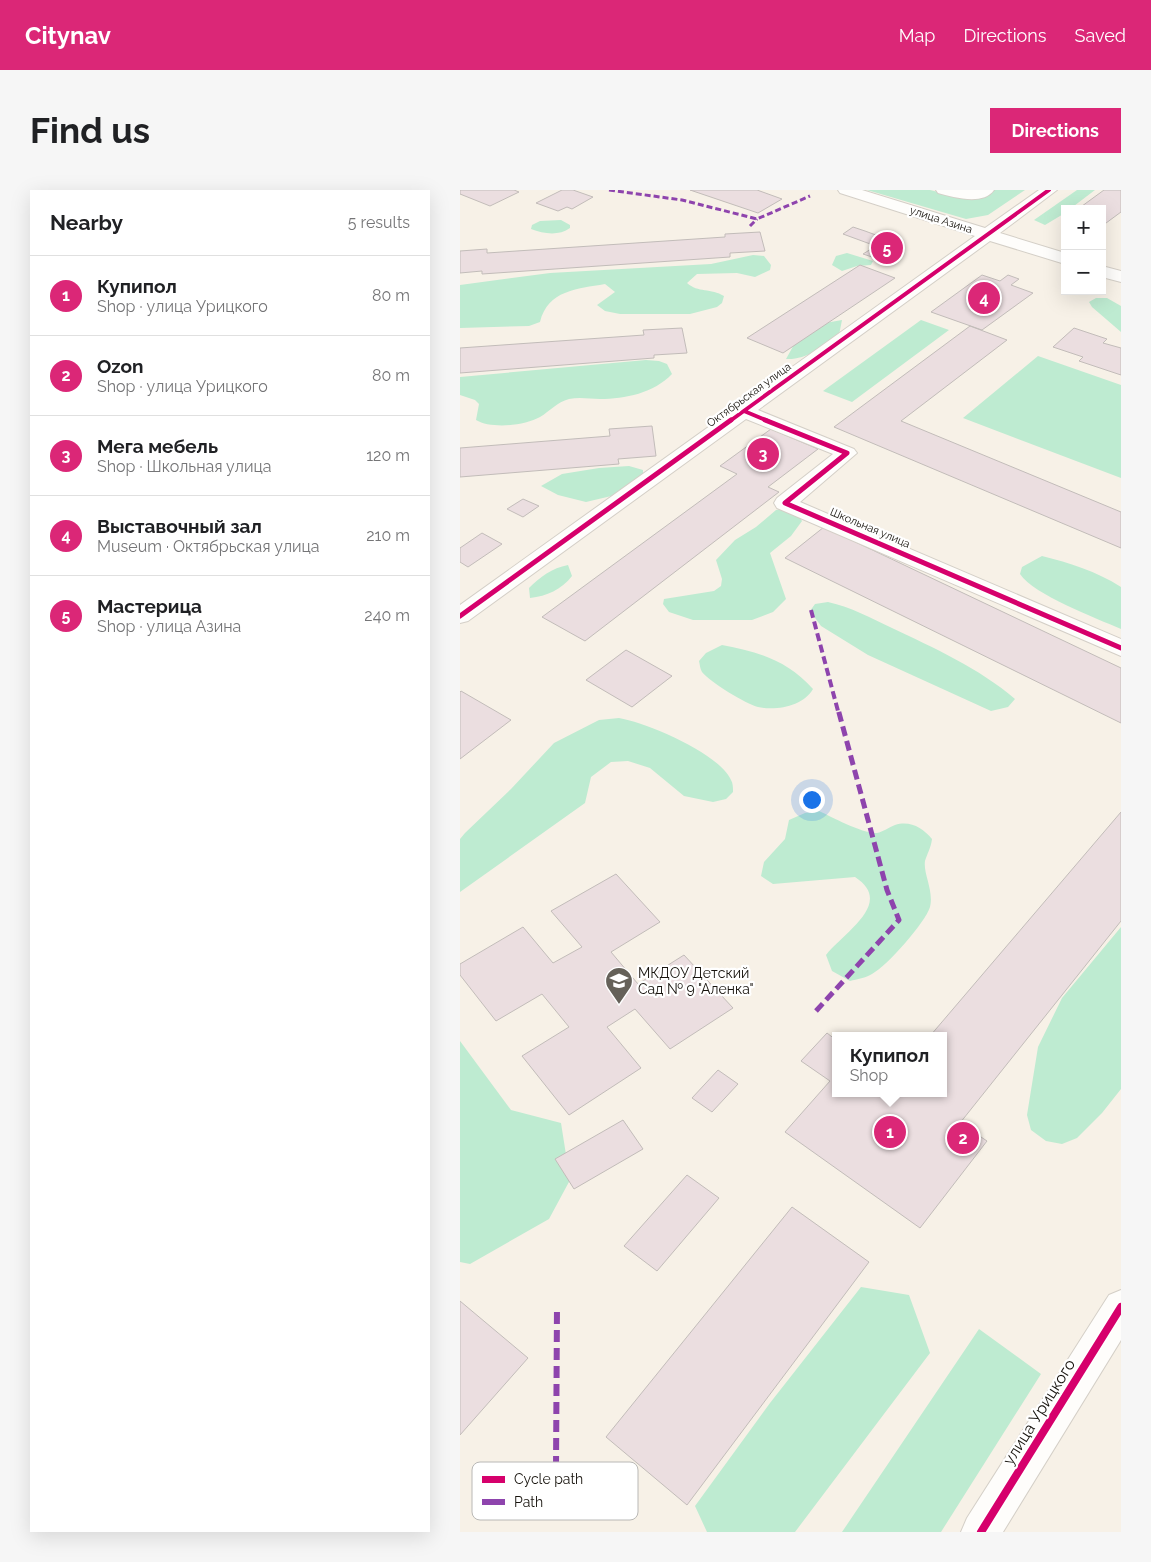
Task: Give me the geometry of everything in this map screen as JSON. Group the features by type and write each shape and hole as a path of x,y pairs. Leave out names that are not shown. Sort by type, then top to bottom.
{"street":[{"name":"улица Азина","path":"846,190 1061,258"},
{"path":"944,190 958,194 972,194 986,190"},
{"name":"Октябрьская улица","path":"460,616 1049,190"},
{"path":"1106,272 1121,277"},
{"name":"Школьная улица","path":"744,411 847,453 785,503 1121,648"},
{"name":"улица Урицкого","path":"981,1532 1121,1307"}],"green space":[{"path":"867,190 930,190 966,199 990,190 1025,190 988,215 966,219"},
{"path":"1077,190 1095,190 1075,205 1061,205 1061,215 1045,225 1034,220"},
{"path":"561,220 570,225 570,228 566,231 551,233 531,229 532,225 540,221"},
{"path":"847,253 873,261 871,265 857,266 842,271 832,265 836,256"},
{"path":"753,255 764,256 771,265 770,270 755,277 737,273 697,274 687,283 696,288 724,296 722,303 717,307 690,314 620,314 605,311 597,305 615,292 605,284 574,290 557,297 544,311 540,322 529,326 460,328 460,285 550,273 711,264"},
{"path":"1096,298 1107,298 1121,306 1121,332 1092,307 1089,302"},
{"path":"842,320 839,335 827,344 807,355 786,359 796,341 814,325"},
{"path":"921,320 949,330 852,402 823,391"},
{"path":"1038,356 1121,385 1121,478 963,418"},
{"path":"646,360 667,364 672,374 657,386 639,394 610,399 581,398 565,400 540,417 525,423 490,425 482,423 476,420 479,404 475,400 460,395 460,377"},
{"path":"629,466 643,470 643,479 624,493 586,502 558,495 541,486 562,474 599,468"},
{"path":"776,510 795,510 802,521 791,536 770,553 786,599 773,612 752,620 693,620 669,612 663,604 664,599 714,591 721,586 722,579 716,560 735,540 756,527"},
{"path":"1042,556 1083,568 1121,587 1121,629 1052,598 1027,582 1020,574 1022,567"},
{"path":"568,565 572,576 563,585 548,594 530,598 529,588 537,580 562,566"},
{"path":"828,602 861,613 940,651 971,668 1015,699 1008,707 991,711 868,655 821,626 810,611 815,604"},
{"path":"722,645 760,654 783,664 813,689 803,700 781,708 758,707 745,702 720,687 701,671 699,661 706,653"},
{"path":"619,718 647,726 698,750 724,770 732,781 733,792 726,799 713,802 684,796 650,768 628,761 611,762 591,777 585,803 460,892 460,839 465,833 511,789 554,743 599,720"},
{"path":"819,811 848,825 871,833 877,833 901,824 911,824 925,831 932,839 925,861 931,901 927,914 905,944 879,969 872,974 850,981 832,971 826,955 854,927 868,907 870,897 866,887 855,877 773,884 761,876 764,862 785,839 789,820 805,813"},
{"path":"1121,927 1121,1089 1102,1113 1077,1138 1062,1144 1046,1141 1031,1130 1027,1115 1038,1047 1062,998"},
{"path":"460,1041 511,1110 561,1123 570,1180 549,1219 470,1264 460,1262"},
{"path":"861,1287 909,1295 930,1353 795,1532 707,1532 695,1506 770,1403"},
{"path":"979,1329 1041,1374 941,1532 842,1532"}],"building":[{"path":"460,190 514,190 519,192 490,206 460,194"},
{"path":"562,190 573,190 593,197 572,209 567,207 558,211 536,203"},
{"path":"690,190 757,190 782,199 758,213"},
{"path":"1104,190 1121,190 1121,212 1106,223 1106,205 1083,205"},
{"path":"853,227 884,238 873,245 843,234"},
{"path":"760,232 765,251 730,253 730,257 482,274 482,271 460,273 460,251 487,249 487,253 725,237 725,234"},
{"path":"884,241 904,248 884,261 863,254"},
{"path":"860,265 895,278 783,353 747,338"},
{"path":"982,275 1000,281 1008,275 1019,279 1011,285 1033,293 982,330 931,312"},
{"path":"970,326 1007,340 901,421 1121,512 1121,548 834,427"},
{"path":"682,328 687,353 654,355 654,358 460,373 460,348 644,335 643,330"},
{"path":"1074,328 1107,339 1103,343 1121,348 1121,375 1079,361 1083,357 1053,347"},
{"path":"652,426 656,456 618,459 619,464 460,477 460,448 610,436 609,429"},
{"path":"771,429 818,449 768,487 779,492 585,641 542,617 737,474 720,466"},
{"path":"523,499 539,506 523,517 507,509"},
{"path":"824,527 1121,668 1121,723 785,558"},
{"path":"482,533 502,544 468,567 460,562 460,548"},
{"path":"626,650 672,676 632,707 586,680"},
{"path":"460,692 511,720 460,759"},
{"path":"1121,812 1121,921 960,1123 987,1141 920,1228 785,1132 830,1081 801,1061 827,1033 832,1037 832,1097 947,1097 947,1032 933,1032"},
{"path":"616,874 660,922 611,952 638,984 684,955 733,1008 670,1049 635,1009 607,1027 641,1068 569,1115 522,1056 569,1027 542,994 496,1021 460,975 460,964 523,927 553,963 582,947 551,911"},
{"path":"718,1070 738,1084 712,1112 692,1098"},
{"path":"623,1120 643,1149 574,1189 555,1159"},
{"path":"687,1175 719,1198 657,1271 624,1246"},
{"path":"792,1207 869,1262 687,1505 606,1437"},
{"path":"460,1301 528,1358 460,1435"}],"marked path":[{"path":"609,190 682,200 757,219 810,196"},
{"path":"750,226 757,219"},
{"path":"811,610 887,890 899,920 816,1011"},
{"path":"556,1462 557,1306"}],"cycle path":[{"path":"460,616 1049,190"},
{"path":"744,411 847,453 785,503 1121,648"},
{"path":"981,1532 1121,1307"}],"place":[{"name":"Мастерица","path":"887,248"},
{"name":"Выставочный зал","path":"984,298"},
{"name":"Мега мебель","path":"763,454"},
{"name":"МКДОУ Детский Сад № 9 \"Аленка\"","path":"619,1005"},
{"name":"Купипол","path":"890,1132"},
{"name":"Ozon","path":"963,1138"}]}
